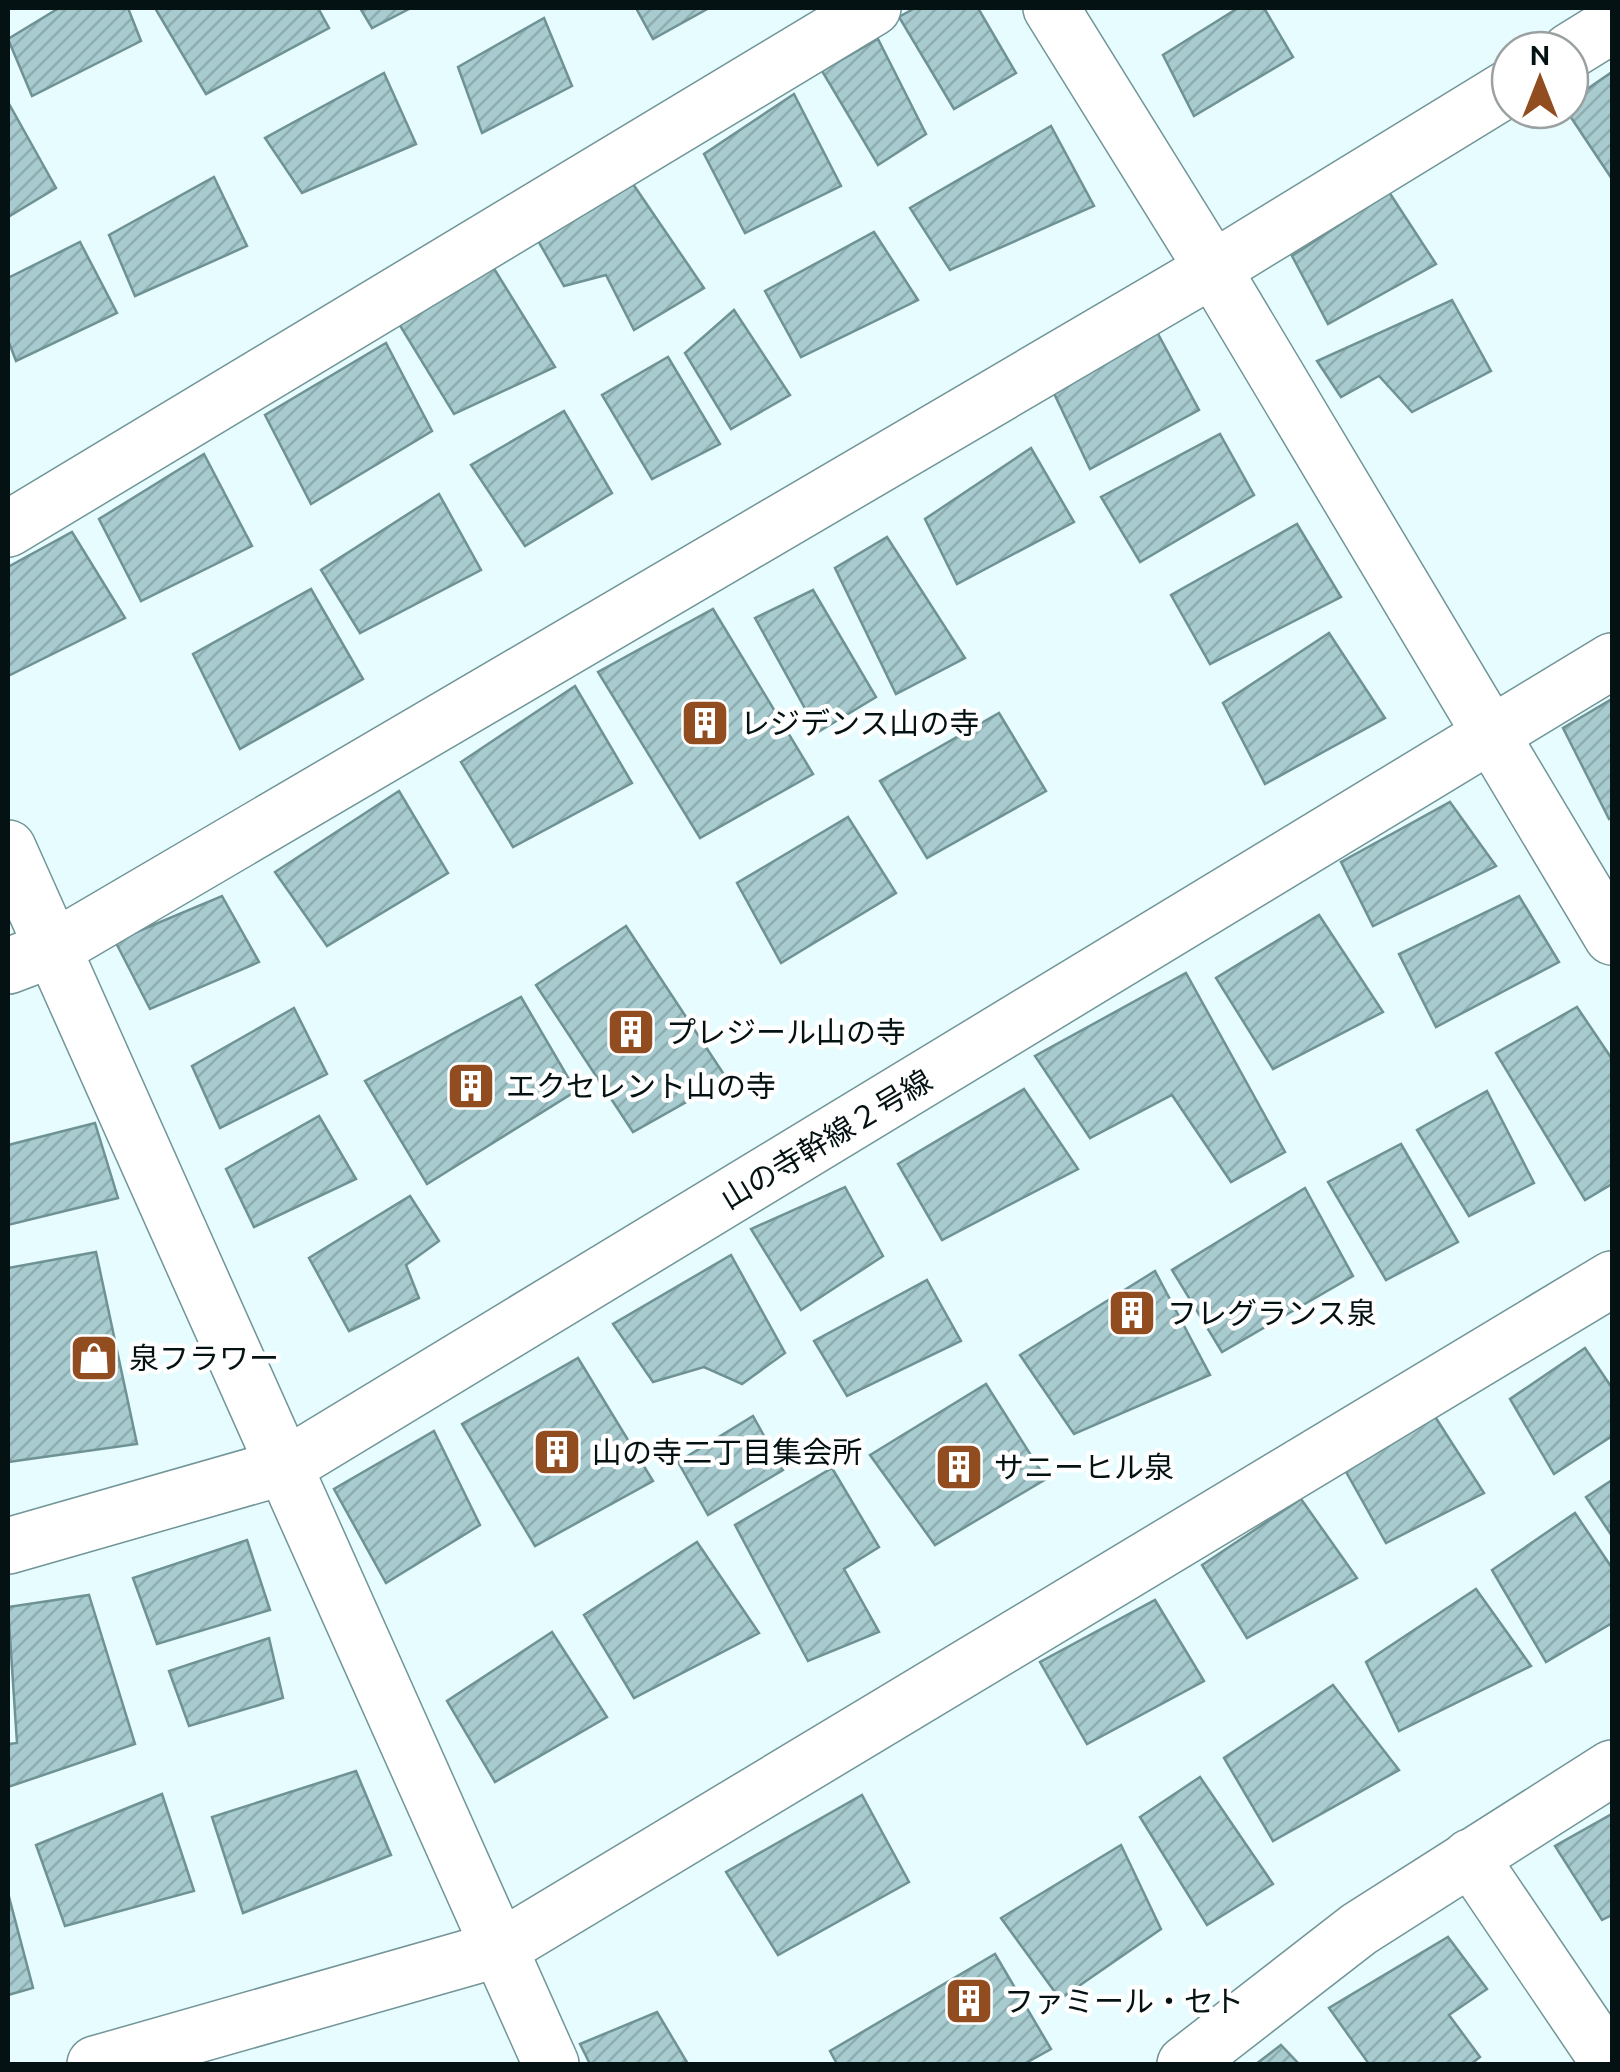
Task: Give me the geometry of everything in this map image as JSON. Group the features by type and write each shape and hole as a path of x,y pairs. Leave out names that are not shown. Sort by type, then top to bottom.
{"street":[{"path":"8,528 873,8"},
{"path":"1050,8 1213,269 1612,937"},
{"path":"1590,39 1612,25"},
{"path":"30,958 1213,269 1490,99"},
{"name":"山の寺幹線２号線","path":"8,1546 284,1467 1612,661"},
{"path":"8,848 30,958 284,1467 551,2064"},
{"path":"95,2064 499,1949 1612,1279"},
{"path":"1184,2064 1358,1929 1612,1768"},
{"path":"1470,1857 1610,2064"}],"building":[{"path":"59,8 128,8 141,41 32,96 8,39"},
{"path":"155,8 318,8 329,28 206,94"},
{"path":"360,8 411,8 372,28"},
{"path":"636,8 709,8 653,39"},
{"path":"915,8 978,8 1016,73 954,109 899,17"},
{"path":"1238,8 1264,8 1293,57 1194,116 1163,55"},
{"path":"544,18 572,86 482,133 458,67"},
{"path":"878,39 926,134 878,165 822,71"},
{"path":"1612,72 1612,179 1579,130 1590,130 1590,87"},
{"path":"384,73 416,144 302,193 265,138"},
{"path":"794,94 841,186 745,233 704,154"},
{"path":"8,102 56,188 8,217"},
{"path":"1051,126 1094,206 950,270 910,208"},
{"path":"214,177 247,246 135,296 109,235"},
{"path":"633,184 704,288 634,330 606,275 564,286 533,232"},
{"path":"1389,192 1436,264 1328,324 1292,256"},
{"path":"874,232 918,300 801,357 765,291"},
{"path":"80,242 117,313 16,361 8,340 8,278"},
{"path":"493,267 555,367 454,414 396,319"},
{"path":"1452,300 1491,371 1412,412 1379,376 1341,397 1317,361"},
{"path":"734,310 790,395 731,429 685,353"},
{"path":"1157,332 1199,410 1090,469 1051,387"},
{"path":"386,343 432,431 311,504 265,415"},
{"path":"668,357 720,444 652,479 602,395"},
{"path":"564,411 612,493 525,546 471,465"},
{"path":"1220,434 1254,495 1140,562 1101,497"},
{"path":"1031,448 1074,522 957,584 925,519"},
{"path":"204,454 252,546 141,601 99,519"},
{"path":"439,494 481,570 360,633 321,570"},
{"path":"1297,524 1341,597 1210,664 1171,595"},
{"path":"72,532 125,618 8,676 8,567"},
{"path":"887,537 965,658 896,694 835,568"},
{"path":"311,589 363,679 240,749 193,654"},
{"path":"813,590 876,697 818,732 755,618"},
{"name":"レジデンス山の寺","path":"713,609 813,774 700,838 598,672"},
{"path":"1329,633 1385,718 1265,784 1223,703"},
{"path":"575,686 632,783 513,847 461,762"},
{"path":"1612,699 1612,817 1609,819 1563,728"},
{"path":"999,713 1046,791 927,858 880,781"},
{"path":"399,791 448,873 327,946 275,872"},
{"path":"1450,802 1496,866 1373,926 1341,862"},
{"path":"848,817 896,893 781,963 737,883"},
{"path":"222,896 259,962 150,1009 115,941"},
{"path":"1519,896 1559,962 1436,1027 1399,954"},
{"path":"1319,915 1383,1012 1273,1069 1216,978"},
{"name":"プレジール山の寺","path":"626,926 727,1079 633,1132 536,985"},
{"path":"1186,973 1285,1152 1231,1182 1172,1095 1090,1138 1035,1056"},
{"name":"エクセレント山の寺","path":"521,997 576,1091 427,1184 365,1081"},
{"path":"1577,1007 1612,1059 1612,1184 1585,1200 1496,1053"},
{"path":"294,1008 327,1074 220,1128 192,1066"},
{"path":"1024,1089 1078,1169 942,1240 898,1164"},
{"path":"1487,1091 1534,1183 1469,1216 1417,1130"},
{"path":"319,1116 356,1179 254,1227 226,1169"},
{"path":"95,1123 118,1198 8,1225 8,1145"},
{"path":"1401,1144 1458,1242 1386,1280 1328,1182"},
{"path":"845,1187 883,1256 801,1310 751,1229"},
{"path":"1305,1188 1353,1276 1222,1352 1172,1270"},
{"path":"410,1196 439,1241 406,1265 419,1298 349,1331 309,1258"},
{"path":"96,1252 137,1444 8,1462 8,1268"},
{"path":"731,1255 785,1353 742,1384 704,1367 653,1382 613,1324"},
{"name":"フレグランス泉","path":"1155,1271 1210,1375 1074,1434 1020,1355"},
{"path":"927,1280 961,1341 847,1396 814,1341"},
{"path":"1585,1348 1612,1388 1612,1436 1554,1474 1510,1399"},
{"name":"山の寺二丁目集会所","path":"578,1358 653,1481 535,1546 462,1424"},
{"name":"サニーヒル泉","path":"986,1384 1046,1479 935,1545 870,1455"},
{"path":"1434,1415 1484,1493 1386,1543 1345,1470"},
{"path":"753,1416 783,1470 708,1515 678,1462"},
{"path":"434,1431 480,1525 386,1583 334,1489"},
{"path":"832,1468 879,1547 844,1569 879,1632 808,1661 735,1525"},
{"path":"1612,1480 1612,1536 1586,1497"},
{"path":"1301,1499 1357,1578 1247,1638 1202,1565"},
{"path":"1575,1513 1612,1568 1612,1623 1546,1662 1492,1570"},
{"path":"247,1540 270,1610 157,1644 133,1578"},
{"path":"697,1542 759,1633 634,1698 584,1615"},
{"path":"1476,1589 1531,1666 1399,1731 1366,1662"},
{"path":"89,1595 135,1744 8,1787 8,1744 17,1743 8,1607"},
{"path":"1155,1600 1204,1681 1087,1744 1040,1662"},
{"path":"552,1632 607,1717 495,1782 447,1701"},
{"path":"269,1638 283,1698 189,1726 169,1671"},
{"path":"1333,1685 1399,1770 1273,1841 1224,1758"},
{"path":"356,1771 391,1855 243,1913 212,1817"},
{"path":"1200,1777 1273,1884 1207,1925 1140,1817"},
{"path":"162,1794 194,1891 65,1926 36,1845"},
{"path":"862,1795 909,1882 778,1955 726,1872"},
{"path":"1612,1814 1612,1915 1602,1920 1555,1846"},
{"path":"1121,1845 1161,1929 1060,1999 1001,1918"},
{"path":"8,1893 33,1988 8,1995"},
{"path":"1448,1937 1487,1989 1449,2015 1480,2057 1471,2064 1369,2064 1329,2008"},
{"name":"ファミール・セト","path":"995,1954 1051,2049 1024,2064 837,2064 830,2051"},
{"path":"657,2012 688,2064 590,2064 580,2044"},
{"path":"1281,2045 1299,2064 1256,2064"}],"place":[{"name":"レジデンス山の寺","path":"705,723"},
{"name":"プレジール山の寺","path":"631,1032"},
{"name":"エクセレント山の寺","path":"471,1086"},
{"name":"フレグランス泉","path":"1132,1313"},
{"name":"泉フラワー","path":"94,1358"},
{"name":"山の寺二丁目集会所","path":"557,1452"},
{"name":"サニーヒル泉","path":"959,1467"},
{"name":"ファミール・セト","path":"969,2001"}]}
